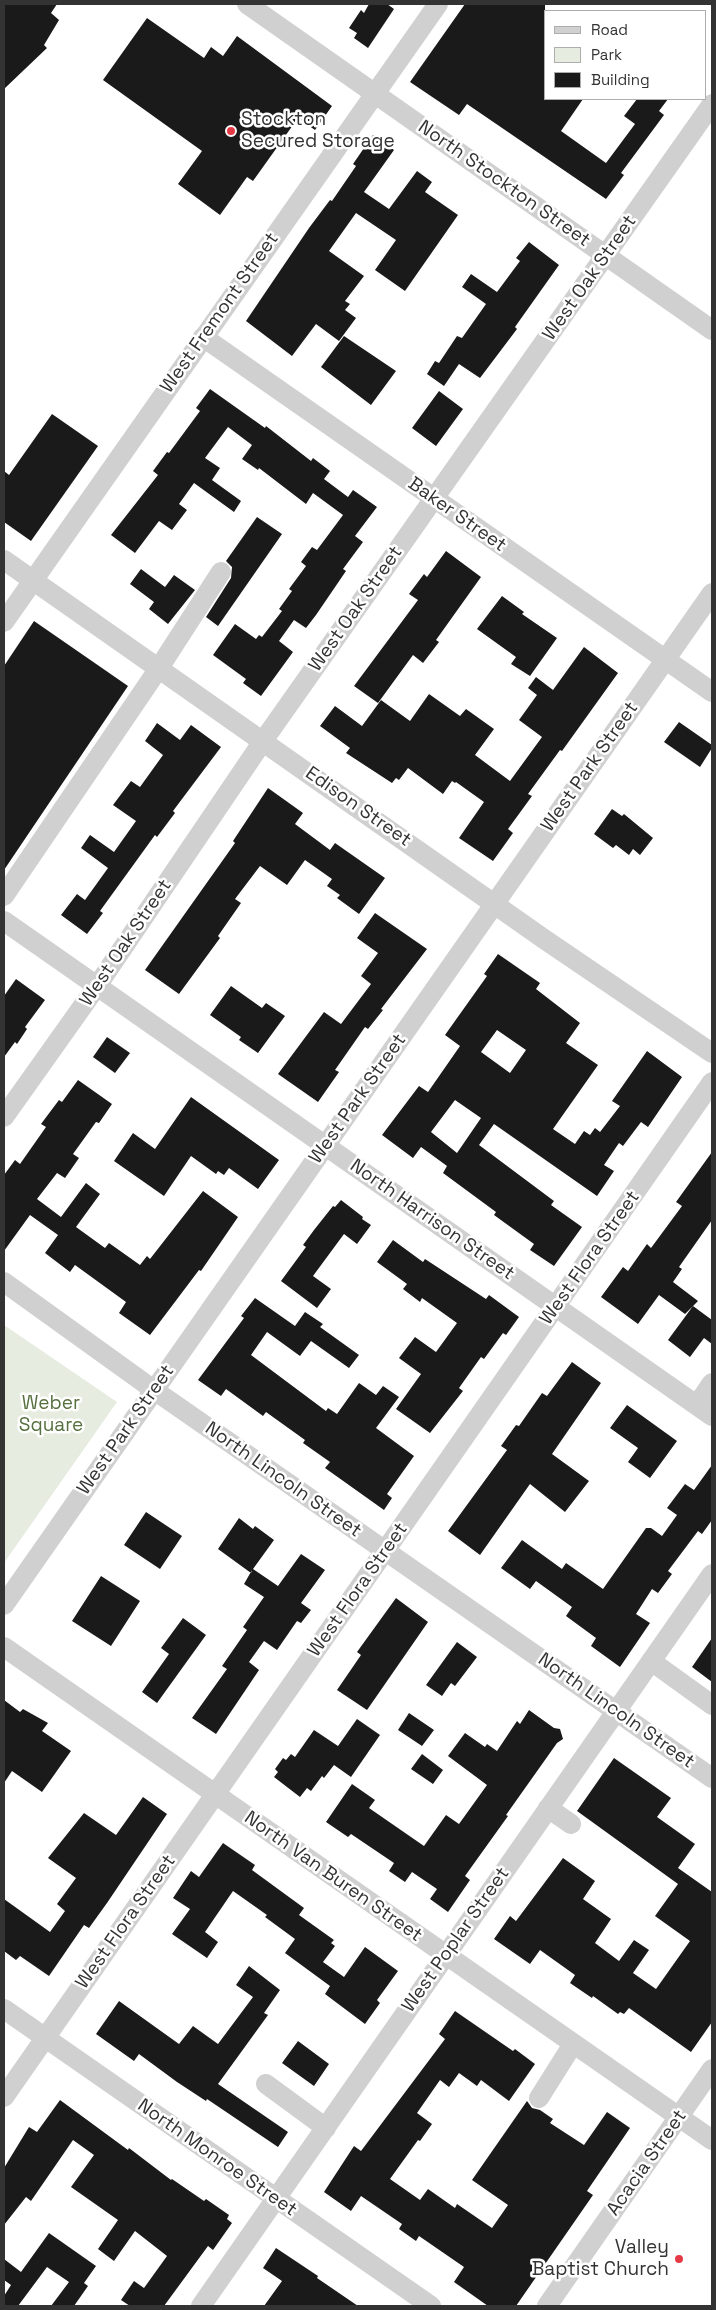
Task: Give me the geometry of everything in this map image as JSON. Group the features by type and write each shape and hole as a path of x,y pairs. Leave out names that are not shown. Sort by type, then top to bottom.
{"street":[{"name":"North Stockton Street","path":"247,4 374,95 712,330"},
{"name":"West Fremont Street","path":"4,622 438,4"},
{"name":"West Oak Street","path":"4,1117 97,986 263,741 712,104"},
{"name":"Baker Street","path":"203,337 712,692"},
{"name":"Edison Street","path":"4,560 712,1053"},
{"path":"4,896 159,668 221,572"},
{"name":"West Park Street","path":"4,1604 712,593"},
{"name":"North Harrison Street","path":"4,921 705,1410"},
{"name":"West Flora Street","path":"4,2097 712,1082"},
{"name":"North Lincoln Street","path":"4,1282 154,1390 712,1778"},
{"path":"705,1410 712,1382"},
{"name":"West Poplar Street","path":"201,2306 712,1574"},
{"name":"North Van Buren Street","path":"4,1647 712,2140"},
{"path":"651,1661 712,1705"},
{"path":"548,1808 570,1824"},
{"name":"North Monroe Street","path":"4,2010 431,2306"},
{"path":"539,2098 573,2044"},
{"name":"Acacia Street","path":"547,2306 712,2069"},
{"path":"266,2084 326,2128"}],"green space":[{"name":"Weber Square","path":"4,1325 117,1402 4,1563"}],"building":[{"path":"4,4 57,4 51,13 59,20 44,45 47,48 4,89"},
{"path":"369,4 387,4 394,9 368,48 354,38 357,33 349,28 361,10 364,13"},
{"path":"465,4 545,4 544,100 582,100 561,131 606,163 635,124 624,116 636,100 667,100 659,111 664,115 621,173 624,175 606,199 467,104 459,115 410,82"},
{"path":"147,18 204,58 211,47 223,56 237,36 332,106 315,130 298,118 253,181 247,177 220,215 178,184 202,151 103,80"},
{"path":"373,135 394,150 364,192 389,209 417,171 432,182 425,192 458,215 405,291 375,270 396,240 356,213 329,251 364,276 345,301 350,304 345,310 356,318 339,341 316,324 292,356 246,321 309,228 330,200 332,201 356,166 353,164"},
{"path":"529,242 559,265 515,327 517,329 480,378 459,364 444,386 427,374 435,361 439,363 457,336 462,338 486,304 462,287 471,274 497,292 520,261 516,258"},
{"path":"344,336 396,371 371,405 321,367"},
{"path":"210,389 265,428 266,426 311,461 313,458 330,471 324,479 348,497 353,490 377,507 355,536 363,542 343,569 346,571 316,615 306,628 294,620 279,641 293,652 261,696 243,683 246,679 213,655 235,624 256,639 259,635 262,637 282,611 279,609 292,591 289,589 306,566 301,562 312,547 317,550 343,515 313,493 306,504 259,468 258,470 242,459 252,445 228,427 205,458 220,468 212,480 241,501 234,512 194,483 179,504 187,510 172,530 159,521 135,553 111,535 158,475 153,471 200,411 196,408"},
{"path":"439,391 463,409 436,446 412,428"},
{"path":"52,414 98,446 31,541 4,522 4,471 9,475"},
{"path":"257,517 282,534 218,626 206,617 231,578 232,567 226,561"},
{"path":"446,551 481,577 436,640 439,642 423,663 413,655 378,703 354,686 418,600 409,594 424,574 427,577"},
{"path":"141,569 165,587 174,575 195,590 168,624 149,609 154,602 130,584"},
{"path":"502,596 524,612 522,614 557,638 530,676 511,664 516,657 477,629"},
{"path":"34,621 128,686 4,870 4,666"},
{"path":"584,647 618,673 562,751 560,750 528,794 532,796 508,829 513,833 493,861 459,838 484,802 452,781 443,794 408,768 399,780 396,778 392,783 346,753 350,748 320,726 335,706 362,726 381,700 410,721 429,694 460,716 466,709 494,729 475,755 510,781 542,737 519,720 537,695 528,688 536,677 553,690"},
{"path":"679,722 712,745 700,767 664,742"},
{"path":"157,723 180,740 191,725 221,747 173,811 175,813 157,837 155,835 100,911 103,913 87,934 61,915 77,894 85,900 108,868 81,848 90,835 114,852 136,821 113,805 131,781 140,787 163,755 145,741"},
{"path":"268,788 303,813 295,824 330,850 335,843 385,878 359,914 337,898 340,895 327,886 332,879 305,860 287,885 260,866 235,899 241,903 218,936 220,938 179,994 145,970 235,843 233,841"},
{"path":"612,809 622,816 624,814 653,838 640,855 633,849 629,855 616,845 613,848 594,834"},
{"path":"375,913 427,949 368,1029 365,1027 335,1070 339,1072 318,1102 278,1074 324,1012 341,1024 371,984 361,976 378,953 357,938"},
{"path":"498,954 540,983 536,989 580,1023 566,1043 598,1065 553,1129 575,1144 584,1131 590,1135 595,1128 600,1132 620,1106 612,1101 647,1051 682,1077 648,1127 641,1122 623,1146 619,1143 604,1165 614,1171 597,1196 494,1124 479,1145 554,1201 551,1205 582,1227 554,1266 530,1250 534,1244 494,1215 496,1212 443,1173 447,1166 421,1147 413,1158 382,1135 419,1086 428,1092 460,1046 445,1035 487,976 484,974","holes":["497,1030 526,1050 510,1073 481,1052","455,1100 481,1118 457,1153 431,1132"]},
{"path":"16,979 45,1000 25,1027 27,1029 17,1044 15,1042 4,1057 4,996"},
{"path":"231,986 262,1008 266,1003 285,1016 258,1053 239,1040 241,1037 210,1015"},
{"path":"107,1037 130,1053 115,1073 93,1057"},
{"path":"78,1080 112,1104 99,1123 96,1122 73,1154 79,1158 65,1178 57,1173 37,1199 61,1217 86,1183 100,1194 76,1227 105,1248 109,1243 140,1265 147,1256 150,1259 203,1191 238,1217 201,1271 199,1270 150,1335 119,1313 126,1302 75,1265 70,1272 45,1253 58,1235 30,1215 4,1251 4,1175 15,1160 20,1164 46,1127 41,1124 59,1100 62,1102"},
{"path":"191,1097 279,1160 258,1189 229,1168 224,1175 218,1171 216,1174 191,1156 164,1196 114,1161 133,1133 155,1149"},
{"path":"712,1152 712,1220 679,1267 682,1269 673,1282 698,1301 685,1314 659,1295 638,1324 601,1297 623,1267 628,1271 647,1244 651,1248 682,1206 676,1202"},
{"path":"341,1200 371,1225 357,1244 344,1234 313,1276 331,1289 317,1308 281,1281 306,1247 303,1245 314,1230 333,1206 335,1207"},
{"path":"393,1240 423,1262 425,1259 486,1299 489,1295 519,1317 506,1335 503,1333 484,1359 481,1357 459,1388 463,1391 430,1433 396,1409 421,1374 399,1358 415,1337 436,1352 457,1323 422,1298 420,1302 403,1289 407,1284 377,1262"},
{"path":"255,1298 295,1326 305,1312 323,1324 320,1327 359,1355 349,1368 311,1341 300,1356 267,1332 251,1355 326,1411 328,1408 337,1414 359,1383 376,1395 383,1386 399,1397 376,1428 414,1456 387,1494 392,1498 384,1510 325,1468 330,1462 303,1443 305,1440 266,1412 263,1416 226,1389 221,1396 198,1380 244,1318 241,1316"},
{"path":"693,1306 712,1320 712,1344 704,1338 690,1357 668,1340"},
{"path":"572,1362 601,1383 552,1454 589,1481 565,1512 530,1484 480,1555 448,1531 507,1450 501,1446 516,1425 519,1426 542,1393 547,1396"},
{"path":"627,1405 677,1441 650,1478 628,1462 638,1448 610,1428"},
{"path":"712,1465 712,1520 702,1534 698,1531 668,1571 672,1574 658,1593 652,1589 636,1614 650,1623 620,1667 591,1646 596,1638 566,1616 572,1607 536,1581 530,1589 501,1568 522,1540 562,1569 566,1563 603,1589 646,1528 651,1528 662,1536 677,1515 667,1508 685,1484 694,1490"},
{"path":"146,1512 182,1536 160,1569 124,1545"},
{"path":"239,1518 253,1529 255,1526 274,1540 253,1569 278,1586 301,1554 325,1570 301,1603 311,1610 301,1623 297,1621 277,1650 264,1641 249,1662 259,1670 216,1734 192,1718 227,1669 222,1666 247,1630 243,1627 264,1597 244,1584 250,1573 218,1549"},
{"path":"101,1576 140,1601 111,1646 72,1621"},
{"path":"396,1598 428,1622 367,1710 337,1690 361,1655 357,1652"},
{"path":"183,1618 206,1635 157,1703 142,1692 169,1654 161,1648"},
{"path":"712,1638 712,1682 692,1667"},
{"path":"457,1642 477,1657 455,1686 451,1683 442,1696 426,1685"},
{"path":"4,1700 20,1712 23,1709 48,1723 42,1731 71,1751 42,1792 12,1771 4,1783"},
{"path":"529,1710 554,1728 560,1729 563,1739 557,1743 465,1876 470,1880 448,1912 430,1899 437,1889 412,1872 405,1882 389,1871 394,1863 351,1834 348,1837 326,1822 352,1784 375,1800 369,1808 424,1846 446,1815 459,1824 487,1785 448,1756 465,1733 485,1747 487,1744 497,1751 517,1721 520,1724"},
{"path":"409,1713 434,1730 422,1746 398,1730"},
{"path":"357,1719 380,1735 351,1777 334,1765 324,1778 322,1776 311,1791 307,1788 300,1797 274,1777 278,1772 275,1769 283,1758 286,1760 291,1754 295,1757 314,1730 338,1746"},
{"path":"422,1754 443,1770 433,1784 411,1769"},
{"path":"614,1758 671,1798 657,1817 695,1844 678,1868 712,1892 712,2022 691,2052 629,2008 624,2014 620,2012 618,2014 593,1996 592,1998 570,1983 575,1975 540,1950 530,1964 494,1939 510,1916 516,1921 563,1858 595,1881 583,1899 611,1919 595,1943 619,1961 634,1940 649,1950 633,1973 656,1989 690,1941 655,1916 678,1884 577,1811"},
{"path":"143,1797 167,1814 89,1928 84,1925 49,1976 20,1956 16,1960 4,1951 4,1899 50,1932 65,1911 57,1904 76,1878 48,1858 84,1813 116,1835"},
{"path":"223,1843 255,1865 252,1870 304,1908 299,1915 334,1940 331,1943 335,1946 323,1962 344,1977 365,1947 398,1971 377,2000 380,2003 365,2024 325,1994 330,1986 285,1953 295,1939 265,1917 267,1915 233,1891 205,1932 218,1942 207,1958 172,1934 190,1909 173,1898 191,1871 199,1877"},
{"path":"249,1966 280,1990 264,2013 268,2015 218,2084 288,2132 278,2147 207,2099 206,2101 177,2082 139,2054 134,2061 96,2034 119,2001 179,2044 193,2026 218,2044 253,1997 236,1985"},
{"path":"455,2011 535,2064 509,2101 481,2080 477,2086 459,2073 449,2087 440,2080 417,2113 432,2124 390,2179 420,2200 428,2189 455,2208 457,2204 492,2228 508,2205 472,2180 527,2101 532,2108 540,2110 553,2119 550,2123 584,2145 607,2112 630,2128 587,2191 593,2195 516,2306 488,2306 454,2282 464,2267 419,2236 416,2241 399,2229 402,2224 361,2196 351,2211 324,2192 354,2146 361,2151 445,2039 439,2034"},
{"path":"298,2041 329,2064 314,2086 282,2063"},
{"path":"60,2100 171,2180 204,2201 206,2199 229,2215 227,2219 232,2223 213,2250 208,2246 164,2306 130,2306 121,2300 134,2281 144,2288 167,2256 135,2231 114,2261 98,2249 118,2220 71,2187 94,2155 73,2140 31,2201 26,2197 4,2225 4,2168 29,2127 37,2132"},
{"path":"49,2233 96,2266 84,2283 88,2286 74,2306 51,2306 69,2282 47,2267 18,2306 4,2306 4,2296 11,2285 4,2280 4,2259 21,2272"},
{"path":"276,2248 358,2306 264,2306 282,2281 263,2268"}],"place":[{"name":"Stockton Secured Storage","path":"231,131"},
{"name":"Valley Baptist Church","path":"679,2259"}]}
